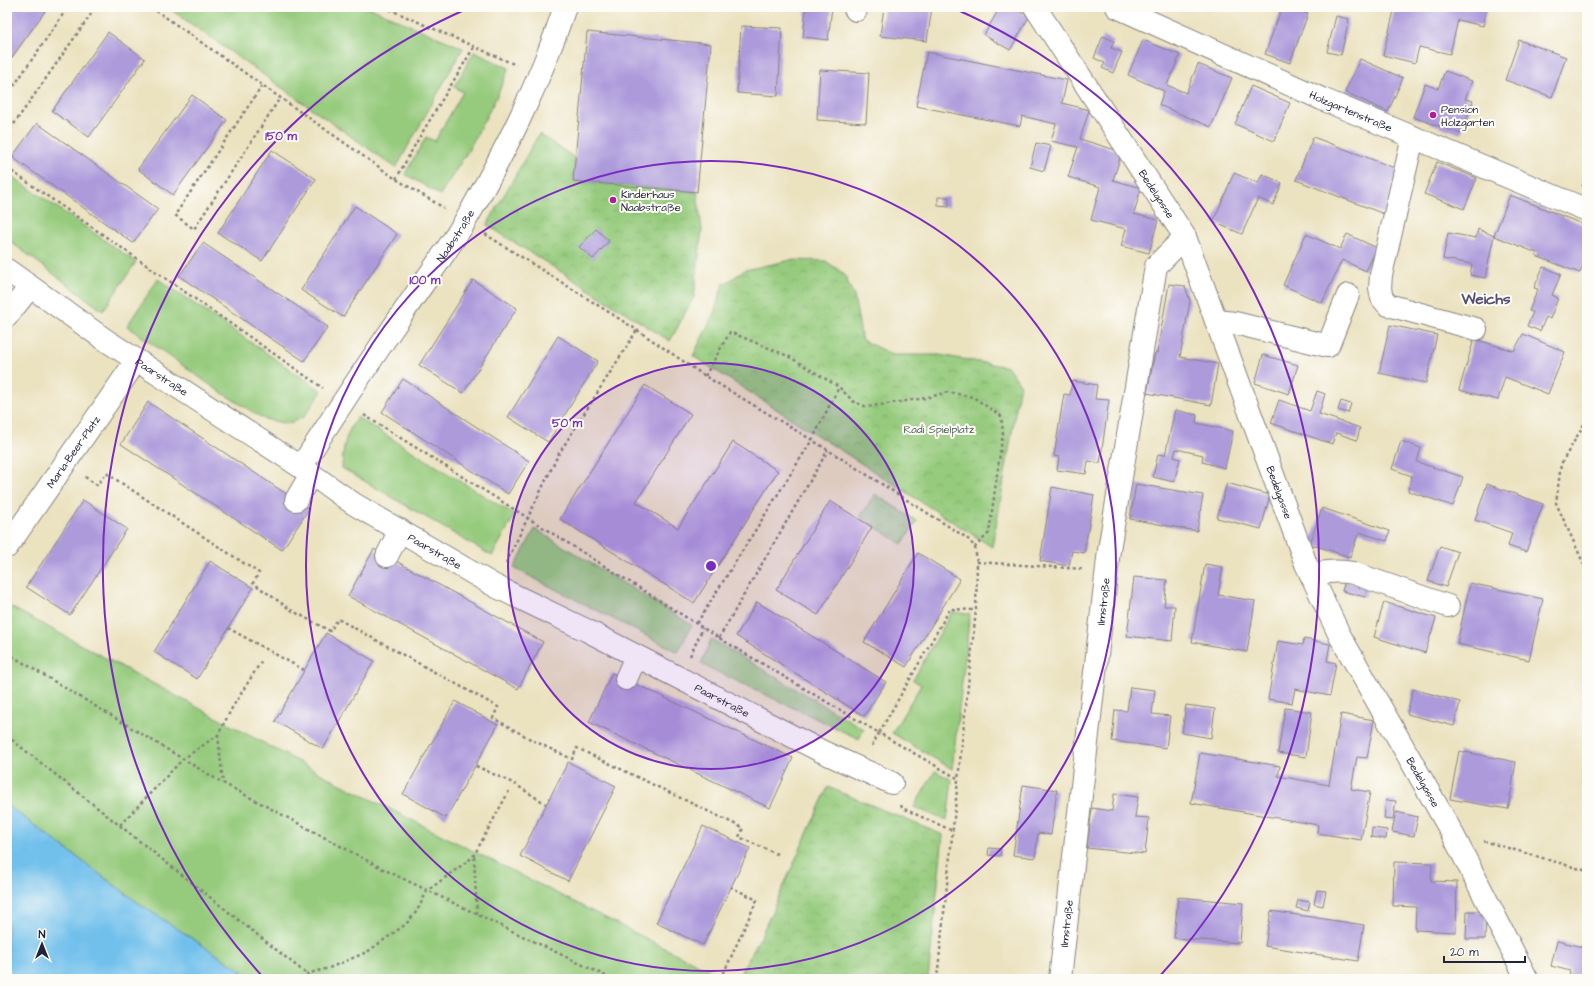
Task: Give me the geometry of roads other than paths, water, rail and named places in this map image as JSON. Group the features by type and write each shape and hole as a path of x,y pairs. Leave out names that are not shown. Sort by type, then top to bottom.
{"street":[{"name":"Naabstraße","path":"296,500 306,470 342,401 465,221 494,170 540,76 565,7"},
{"name":"Bedelgasse","path":"1035,7 1185,237 1311,575 1340,636 1451,831 1527,979"},
{"name":"Holzgartenstraße","path":"1117,7 1322,99 1587,210"},
{"path":"1413,137 1400,188 1382,275 1380,288 1382,298 1388,305 1403,310 1476,329"},
{"name":"Ilmstraße","path":"1060,979 1107,570 1156,266 1185,237"},
{"name":"Paarstraße","path":"7,270 136,361 306,470 354,504 495,586 680,678 821,751 892,783"},
{"path":"7,316 30,287"},
{"path":"1216,321 1235,323 1328,346 1348,295"},
{"name":"Maria-Beer-Platz","path":"8,543 66,463 136,361"},
{"path":"387,556 400,530"},
{"path":"1311,575 1326,571 1353,573 1448,606"},
{"path":"626,679 636,656"}],"water":[{"path":"7,805 141,905 254,979 7,979"}],"place":[{"name":"Pension Holzgarten","path":"1433,115"},
{"name":"Kinderhaus Naabstraße","path":"613,200"}],"district":[{"name":"Weichs","path":"1486,299"}],"park label":[{"name":"Radi Spielplatz","path":"939,429"}]}
